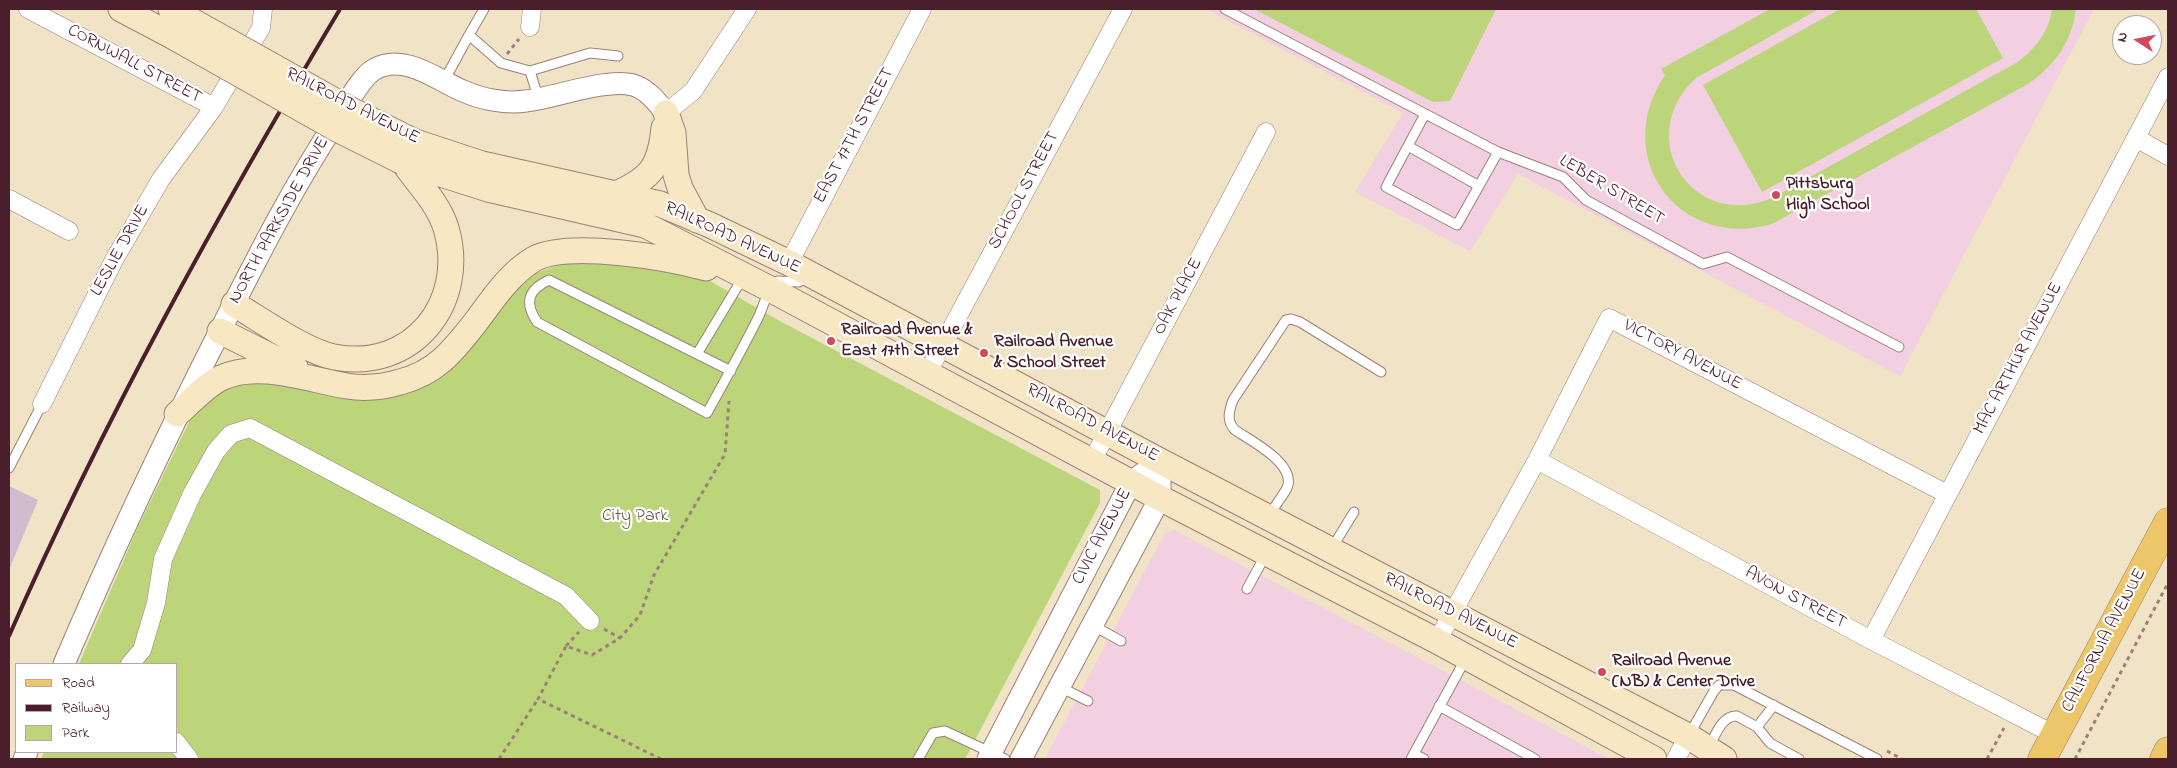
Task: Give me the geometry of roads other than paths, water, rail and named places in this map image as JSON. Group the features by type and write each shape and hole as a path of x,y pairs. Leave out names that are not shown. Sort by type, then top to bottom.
{"main road":[{"name":"RAILROAD AVENUE","path":"121,9 177,21 351,110 409,152 488,189 645,225 1160,498 1437,641 1654,759"},
{"path":"616,194 633,187 648,175 656,165 662,151 666,114"},
{"path":"666,114 673,133 676,175 680,188 697,220"},
{"name":"RAILROAD AVENUE","path":"409,152 482,164 572,186 660,204 697,220 799,268 1109,432 1160,461 1454,613 1706,751"},
{"path":"234,304 314,351 333,357 356,359 385,356 415,340 428,327 448,290 450,253 445,226 409,152"},
{"path":"177,414 219,378 238,372 255,370 315,378 364,388 400,382 422,375 443,361 516,272 536,258 560,252 592,251 662,258 693,264 758,285"},
{"path":"220,332 315,378"},
{"name":"CALIFORNIA AVENUE","path":"2042,759 2168,522"},
{"path":"2164,759 2168,751"}],"street":[{"name":"CORNWALL STREET","path":"28,9 214,107"},
{"name":"LESLIE DRIVE","path":"42,404 128,236 161,178 214,107 261,28 263,9"},
{"path":"530,27 532,9"},
{"path":"666,114 693,91 747,9"},
{"name":"EAST 17TH STREET","path":"799,268 922,9"},
{"name":"SCHOOL STREET","path":"927,374 1123,9"},
{"name":"NORTH PARKSIDE DRIVE","path":"64,663 96,589 177,414 255,260 313,156 368,74 384,65 412,66 468,93 497,101 517,102 539,100 612,83 633,85 654,98 666,114"},
{"name":"MAC ARTHUR AVENUE","path":"1871,640 2168,77"},
{"name":"OAK PLACE","path":"1092,461 1266,132"},
{"path":"2136,138 2168,156"},
{"path":"9,199 69,231"},
{"name":"VICTORY AVENUE","path":"1437,641 1538,460 1609,318 1947,494"},
{"path":"131,663 142,650 156,603 163,560 192,494 216,451 231,434 250,428 566,596 590,621"},
{"name":"AVON STREET","path":"1538,460 1871,640 2055,735"},
{"name":"CIVIC AVENUE","path":"995,757 1132,482 1160,461"},
{"name":"CIVIC AVENUE","path":"1021,759 1160,498 1160,461"},
{"path":"178,745 189,759"},
{"path":"1676,759 1706,751"}],"lane":[{"path":"444,82 484,9"},
{"name":"LEBER STREET","path":"1225,9 1498,152 1563,177 1586,200 1703,264 1727,257 1898,348"},
{"path":"469,35 501,63 530,71 590,53 618,56"},
{"path":"530,71 539,100"},
{"path":"1425,114 1386,187 1457,225 1498,152"},
{"path":"1408,146 1479,186"},
{"path":"697,354 758,285 783,280 792,284 798,282 799,268"},
{"path":"730,370 549,280 538,285 531,294 529,310 537,322 707,413 730,370 758,285"},
{"path":"1268,517 1287,487 1288,478 1285,467 1279,460 1235,430 1231,426 1228,412 1233,400 1286,320 1291,319 1300,322 1381,372"},
{"path":"9,468 42,404"},
{"path":"1330,550 1354,512"},
{"path":"1247,589 1266,552"},
{"path":"1092,625 1121,641"},
{"path":"1424,759 1412,757 1467,658"},
{"path":"1706,751 1710,698 1720,686 1734,685 1877,759"},
{"path":"1060,687 1088,701"},
{"path":"1757,727 1774,705"},
{"path":"1439,706 1534,759"},
{"path":"1706,751 1722,724 1733,716 1738,716 1757,727 1770,744 1799,759"},
{"path":"918,759 933,733 944,731 995,757"}],"railway":[{"path":"9,636 84,475 165,317 207,239 340,9"}],"place":[{"name":"Pittsburg High School","path":"1776,195"},
{"name":"Railroad Avenue & East 17th Street","path":"831,341"},
{"name":"Railroad Avenue & School Street","path":"984,353"},
{"name":"Railroad Avenue (NB) & Center Drive","path":"1602,672"}],"park label":[{"name":"City Park","path":"635,517"}]}
